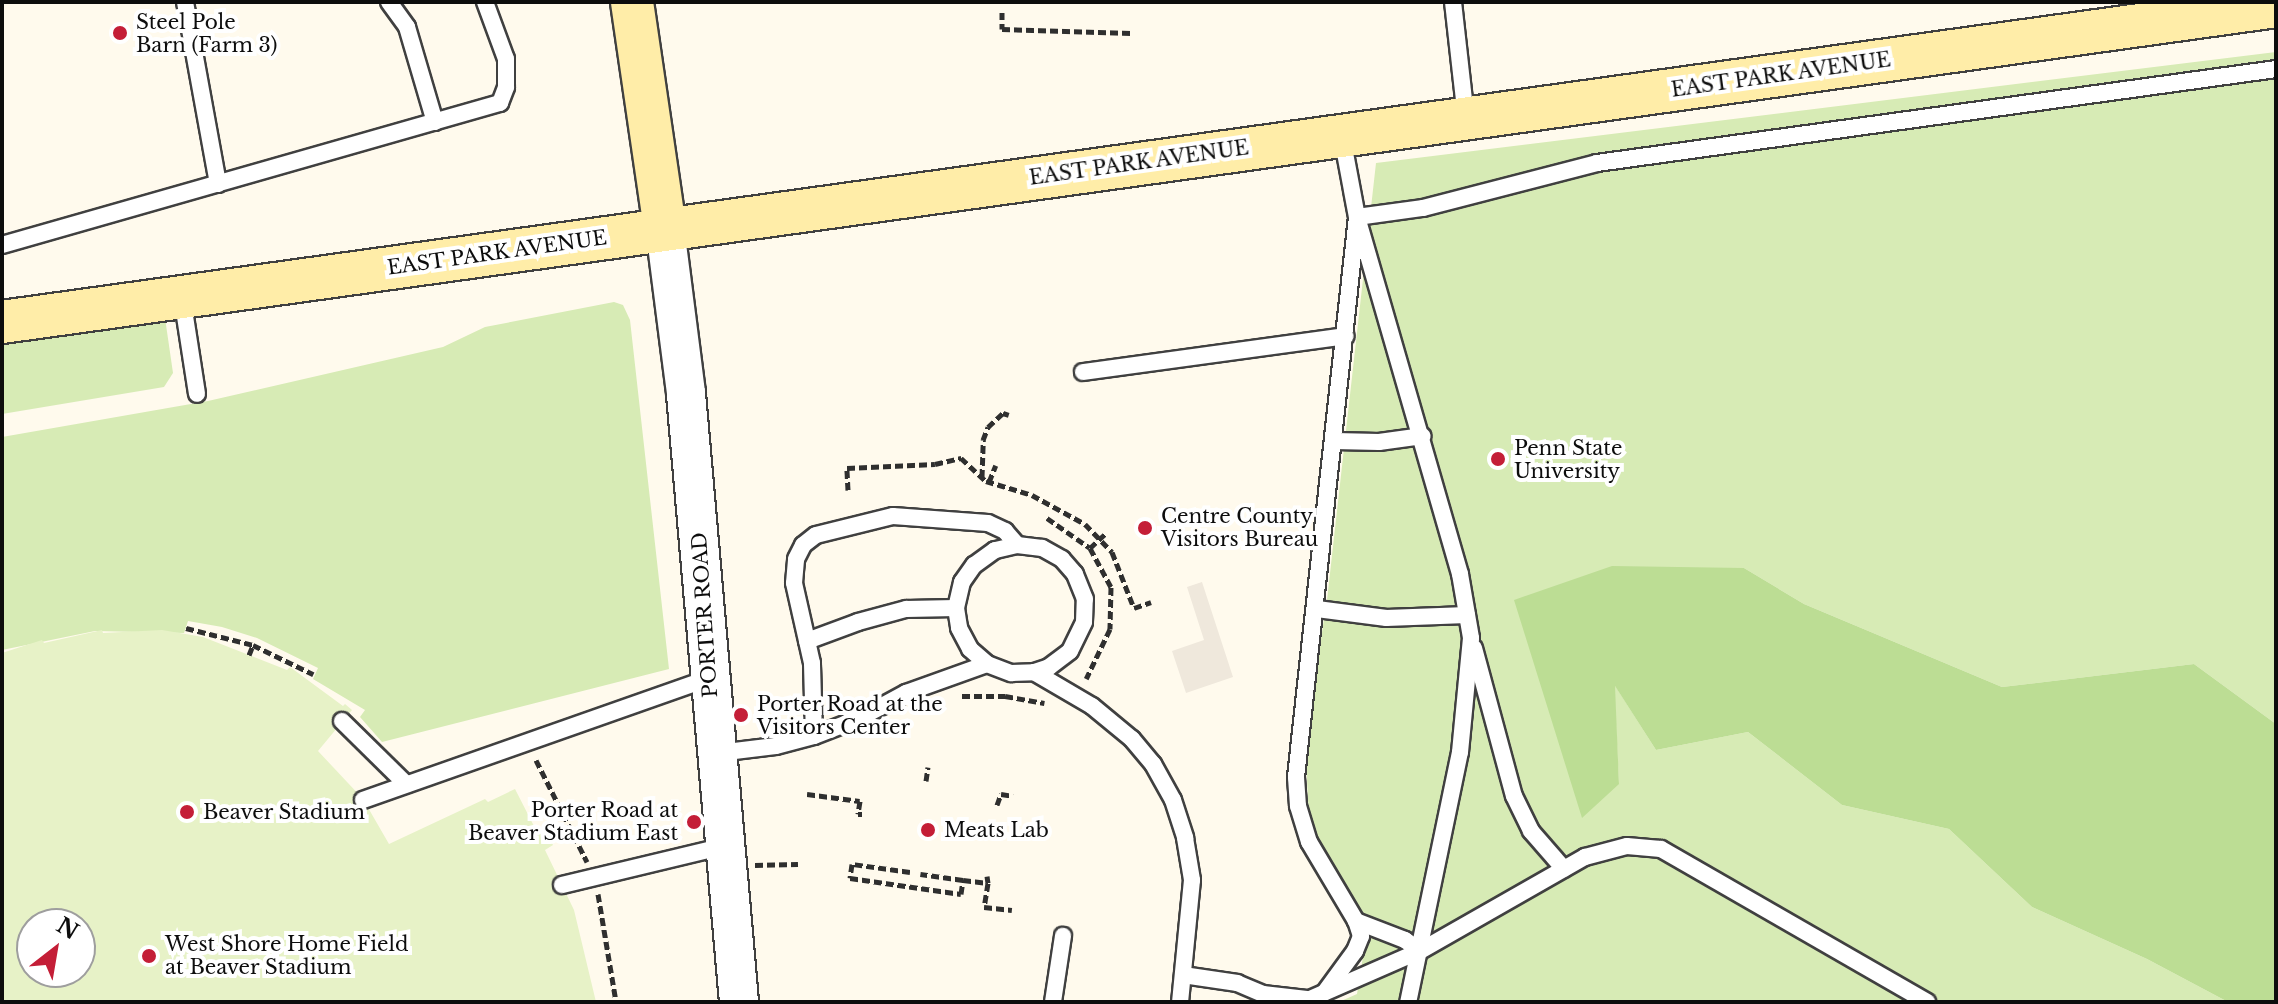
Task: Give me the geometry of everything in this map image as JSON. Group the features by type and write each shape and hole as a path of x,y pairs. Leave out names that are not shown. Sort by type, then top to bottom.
{"main road":[{"path":"632,2 665,229"},
{"name":"EAST PARK AVENUE","path":"2,322 2276,6"}],"street":[{"name":"PORTER ROAD","path":"665,229 686,394 715,753 738,856 739,1002"}],"lane":[{"path":"185,2 218,184"},
{"path":"389,2 407,27 435,122"},
{"path":"2,245 500,103 506,87 506,59 485,2"},
{"path":"1453,2 1467,118"},
{"path":"1357,217 1423,208 1597,163 2276,69"},
{"path":"1342,135 1357,217 1423,436 1460,574 1471,638 1514,796 1531,831 1564,869"},
{"path":"1325,993 1355,951 1361,936 1356,921 1309,842 1298,806 1296,777 1317,609 1357,217"},
{"path":"182,296 197,394"},
{"path":"1083,372 1346,336"},
{"path":"1335,441 1379,442 1423,436"},
{"path":"814,736 812,663 794,583 796,559 803,545 816,535 893,516 988,523 1005,531 1017,545"},
{"path":"1017,545 1042,548 1062,559 1075,574 1085,599 1084,622 1070,651 1049,667 1034,672 1011,673 987,664 970,649 959,628 956,608 962,582 974,565 995,550 1017,545"},
{"path":"807,641 906,609 956,608"},
{"path":"1317,609 1386,618 1467,615"},
{"path":"1408,1002 1460,752 1471,638"},
{"path":"715,753 743,752 814,736 858,719 906,693 987,664"},
{"path":"1034,672 1092,706 1132,739 1153,764 1173,800 1185,838 1192,880 1180,1002"},
{"path":"363,800 709,678"},
{"path":"342,721 406,784"},
{"path":"1183,975 1237,983 1263,994 1305,1000 1420,951 1564,869 1610,849 1627,846 1661,849 1927,1002"},
{"path":"562,885 595,877 738,856"},
{"path":"1356,921 1405,940 1420,951"},
{"path":"1053,1002 1063,936"}],"path":[{"path":"1002,12 1002,29 1131,33"},
{"path":"982,477 982,448 988,427 996,417 1009,415"},
{"path":"989,482 996,465"},
{"path":"1090,548 1106,533"},
{"path":"1111,587 1125,582"},
{"path":"186,628 253,645 313,674"},
{"path":"249,655 253,645"},
{"path":"527,741 595,877 616,1002"},
{"path":"926,781 928,767"},
{"path":"807,794 860,801 858,814 862,814"},
{"path":"997,805 1001,794 1013,796"},
{"path":"738,856 798,864"},
{"path":"963,880 961,894 850,878 852,864 984,881 984,907 1012,910"},
{"path":"913,886 915,874"}],"green space":[{"path":"2276,52 2276,724 2194,664 2002,687 1804,604 1744,568 1515,600 1619,784 1614,684 1656,750 1748,732 1842,805 1949,829 2032,907 2147,959 2228,1002 1339,1002 1357,994 1366,938 1354,900 1324,860 1309,819 1305,741 1327,600 1376,163"},
{"path":"614,302 623,305 630,320 669,669 382,742 360,717 365,710 313,679 318,668 257,638 222,627 188,621 184,633 95,631 2,650 2,437 208,401 443,347 485,327"},
{"path":"165,318 173,373 164,387 2,414 2,341"},
{"path":"1612,566 1744,568 1804,604 2002,687 2194,664 2276,724 2276,1002 2228,1002 2147,959 2032,907 1949,829 1842,805 1748,732 1656,750 1615,686 1619,784 1582,818 1514,600"},
{"name":"Beaver Stadium","path":"102,630 103,633 162,630 203,637 287,670 290,667 352,710 318,751 363,799 389,844 485,799 488,802 515,789 538,834 546,831 553,845 545,850 574,910 596,1002 2,1002 2,653 42,640 44,643"}],"shaded area":[{"path":"1202,582 1233,677 1186,693 1172,651 1204,640 1187,587"}],"place":[{"name":"Steel Pole Barn (Farm 3)","path":"120,33"},
{"name":"Penn State University","path":"1498,459"},
{"name":"Centre County Visitors Bureau","path":"1145,528"},
{"name":"Porter Road at the Visitors Center","path":"741,715"},
{"name":"Beaver Stadium","path":"187,812"},
{"name":"Porter Road at Beaver Stadium East","path":"694,822"},
{"name":"Meats Lab","path":"928,830"},
{"name":"West Shore Home Field at Beaver Stadium","path":"149,956"}]}
